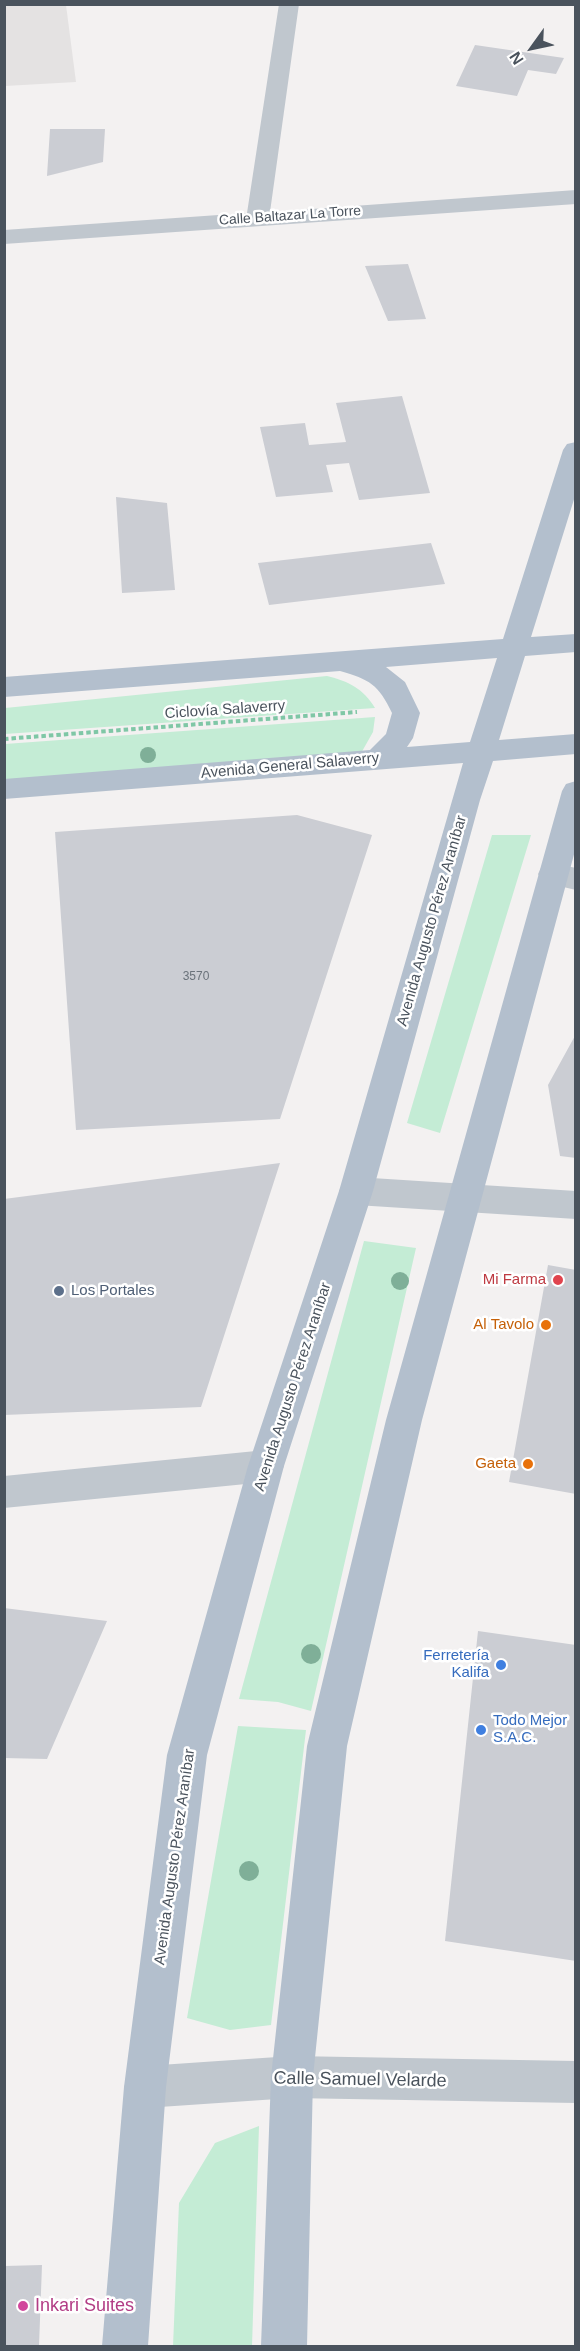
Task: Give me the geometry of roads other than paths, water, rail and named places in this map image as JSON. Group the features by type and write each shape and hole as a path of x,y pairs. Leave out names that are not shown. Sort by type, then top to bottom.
{"main road":[{"name":"Avenida Augusto Pérez Araníbar","path":"125,2346 145,2087 187,1755 266,1466 356,1191 482,751 576,450"},
{"path":"4,687 576,643"},
{"path":"340,662 372,670 395,689 406,713 399,738 378,759"},
{"name":"Avenida General Salaverry","path":"4,789 576,744"},
{"path":"284,2346 292,2077 327,1746 404,1420 465,1198 564,877 576,791"}],"street":[{"path":"258,218 289,4"},
{"name":"Calle Baltazar La Torre","path":"4,237 576,197"},
{"path":"356,1191 576,1205"},
{"path":"4,1492 266,1466"},
{"name":"Calle Samuel Velarde","path":"145,2087 292,2077 576,2082"}],"place":[{"name":"Mi Farma","path":"558,1280"},
{"name":"Los Portales","path":"59,1291"},
{"name":"Al Tavolo","path":"546,1325"},
{"name":"Gaeta","path":"528,1464"},
{"name":"Ferretería Kalifa","path":"501,1665"},
{"name":"Todo Mejor S.A.C.","path":"481,1730"},
{"name":"Inkari Suites","path":"23,2306"}]}
